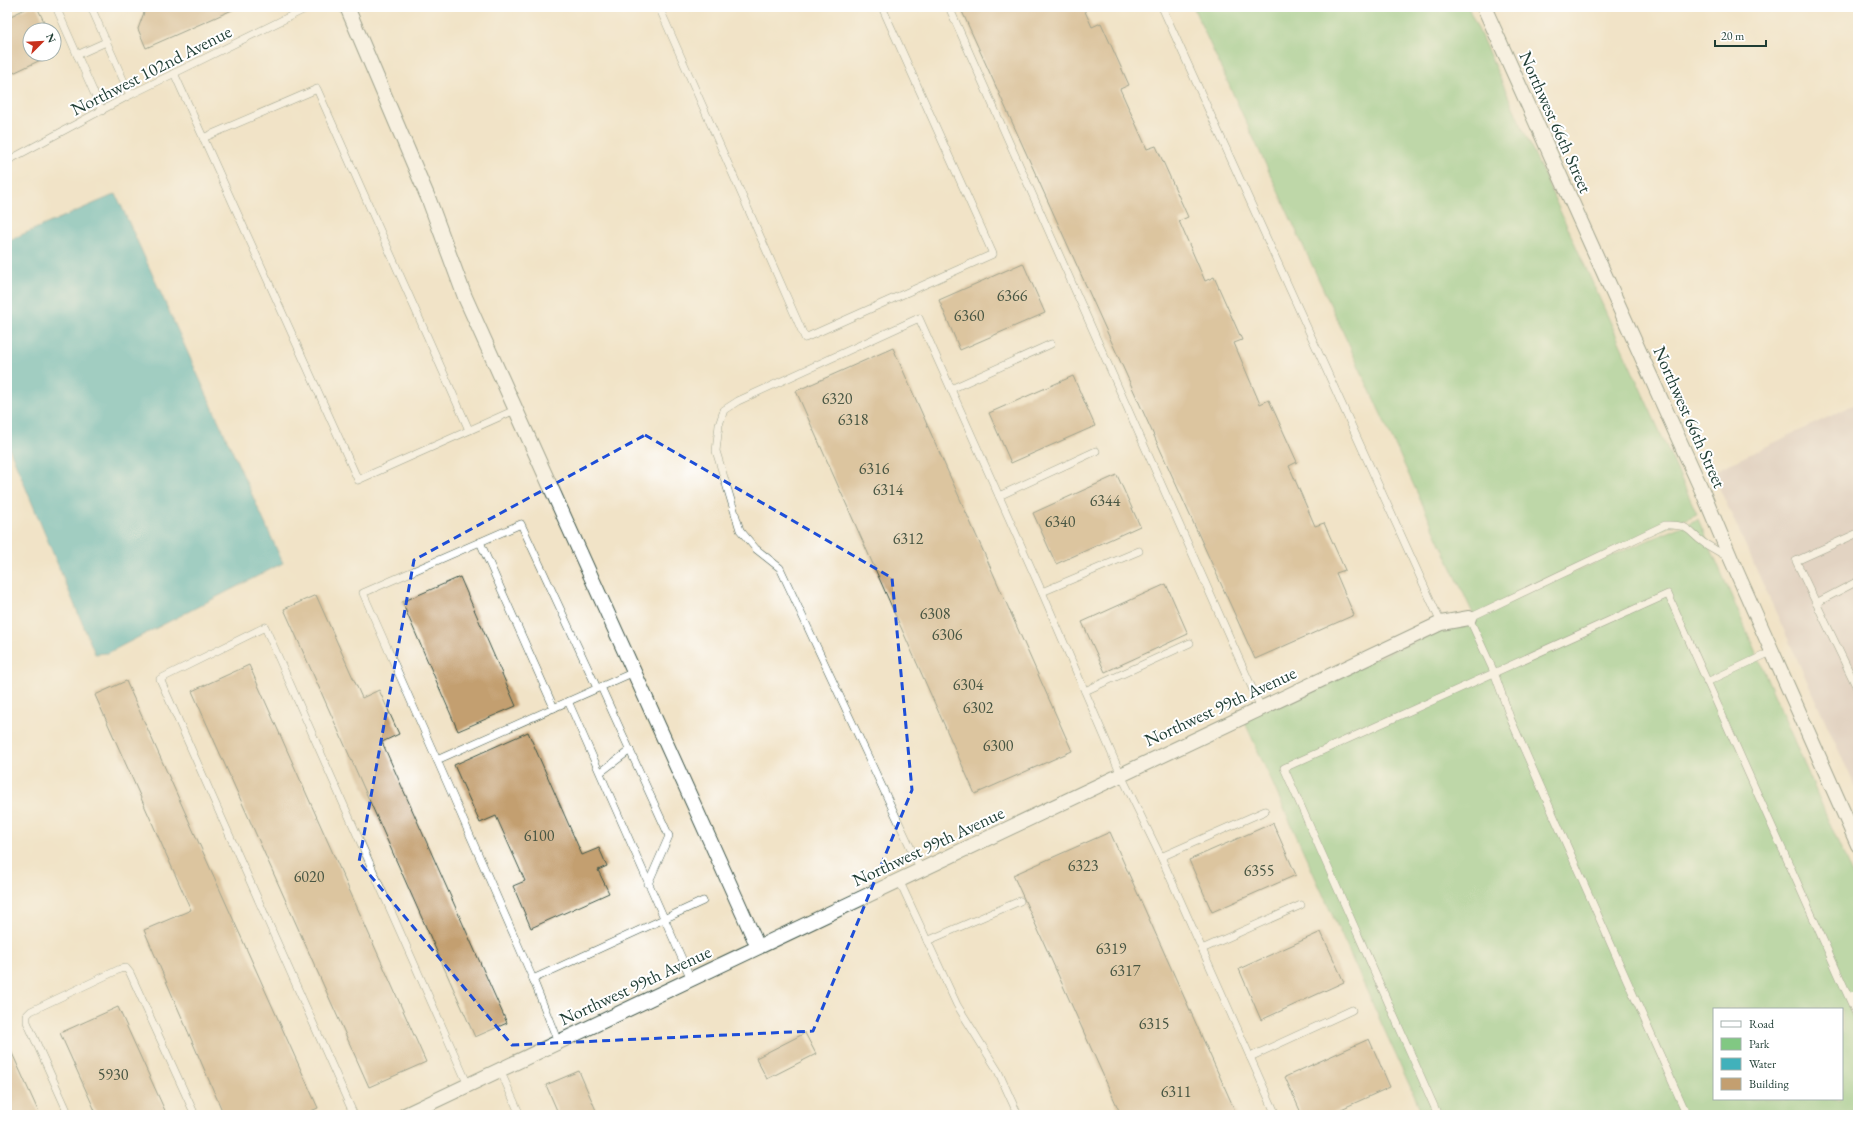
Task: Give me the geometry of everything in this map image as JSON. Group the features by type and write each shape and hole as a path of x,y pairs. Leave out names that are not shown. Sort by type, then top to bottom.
{"street":[{"path":"346,7 429,200 465,297 758,947"},
{"name":"Northwest 66th Street","path":"1484,7 1704,495 1858,845"},
{"name":"Northwest 99th Avenue","path":"405,1115 1441,623 1469,618"}],"lane":[{"path":"56,7 102,111"},
{"path":"91,7 130,95"},
{"name":"Northwest 102nd Avenue","path":"7,161 130,95 309,7"},
{"path":"659,7 804,338 993,254 882,7"},
{"path":"949,7 1261,708"},
{"path":"1162,7 1441,623"},
{"path":"77,54 106,42"},
{"path":"174,73 358,480 516,410"},
{"path":"204,138 317,89 469,430"},
{"path":"921,870 780,568 756,549 740,530 716,451 719,425 724,410 738,401 919,318 1042,592 1121,775 1161,857 1276,1115"},
{"path":"951,389 1051,344"},
{"path":"998,496 1096,451"},
{"path":"558,1042 533,979 363,593 521,524 630,750 669,836 648,884"},
{"path":"1687,1115 1511,720 1494,672 1469,618 1665,525 1675,524 1685,527 1693,532 1702,542 1731,559"},
{"path":"1858,532 1796,561 1858,690"},
{"path":"480,542 554,708"},
{"path":"1042,592 1139,551"},
{"path":"1816,603 1858,581"},
{"path":"1438,1115 1284,768 1668,594 1858,1018"},
{"path":"354,1115 160,679 265,628 468,1085"},
{"path":"1085,691 1190,643"},
{"path":"1707,682 1772,652"},
{"path":"437,760 634,672"},
{"path":"568,701 601,772 648,884 691,979"},
{"path":"601,772 630,750"},
{"path":"1161,857 1265,810"},
{"path":"899,880 957,1005 998,1071 1018,1115"},
{"path":"533,979 703,901"},
{"path":"927,941 1020,901"},
{"path":"1202,949 1301,905"},
{"path":"69,1115 27,1022 27,1015 38,1007 120,969 126,968 130,973 195,1115"},
{"path":"1849,997 1858,993"},
{"path":"1250,1057 1352,1010"},
{"path":"500,1070 520,1115"}],"highlighted area":[{"path":"645,435 892,578 912,790 813,1031 512,1045 359,862 414,560"}],"shaded area":[{"path":"1858,403 1858,793 1712,472"}],"green space":[{"path":"1193,7 1468,7 1697,514 1501,603 1698,519 1858,888 1858,1115 1423,1115 1242,716 1474,616"}],"water":[{"path":"116,194 283,563 108,653 95,654 7,443 7,241"}],"building":[{"path":"29,7 37,7 44,22 22,22 22,62 36,62 7,76 7,18"},
{"path":"146,7 239,7 146,48 138,29"},
{"path":"960,7 1083,7 1092,27 1101,23 1129,85 1120,89 1147,149 1156,146 1188,217 1179,221 1205,281 1214,277 1242,340 1234,343 1260,404 1269,400 1297,462 1289,466 1315,526 1324,523 1345,570 1336,573 1354,615 1255,659"},
{"path":"1023,263 1045,313 960,350 939,300"},
{"path":"893,348 1072,751 975,794 796,391"},
{"path":"1073,376 1095,426 1011,463 989,413"},
{"path":"1117,475 1140,526 1056,564 1033,513"},
{"path":"460,577 516,706 458,731 402,602"},
{"path":"1166,584 1188,634 1105,672 1082,622"},
{"path":"316,595 362,698 379,690 399,734 382,742 507,1023 475,1037 284,609"},
{"path":"249,665 426,1062 369,1087 192,691"},
{"path":"126,681 318,1108 302,1115 224,1115 144,930 191,910 95,695"},
{"path":"528,732 582,855 599,848 607,866 598,870 609,893 531,928 513,886 525,881 496,816 480,823 454,765"},
{"path":"1273,823 1296,875 1212,912 1189,860"},
{"path":"1110,832 1237,1115 1121,1115 1013,875"},
{"path":"1321,932 1344,982 1261,1020 1239,969"},
{"path":"118,1007 167,1115 97,1115 60,1033"},
{"path":"805,1033 816,1054 767,1079 756,1058"},
{"path":"1369,1039 1390,1087 1328,1115 1302,1115 1285,1077"},
{"path":"7,1042 40,1115 7,1115"},
{"path":"579,1071 598,1115 559,1115 546,1085"}]}
